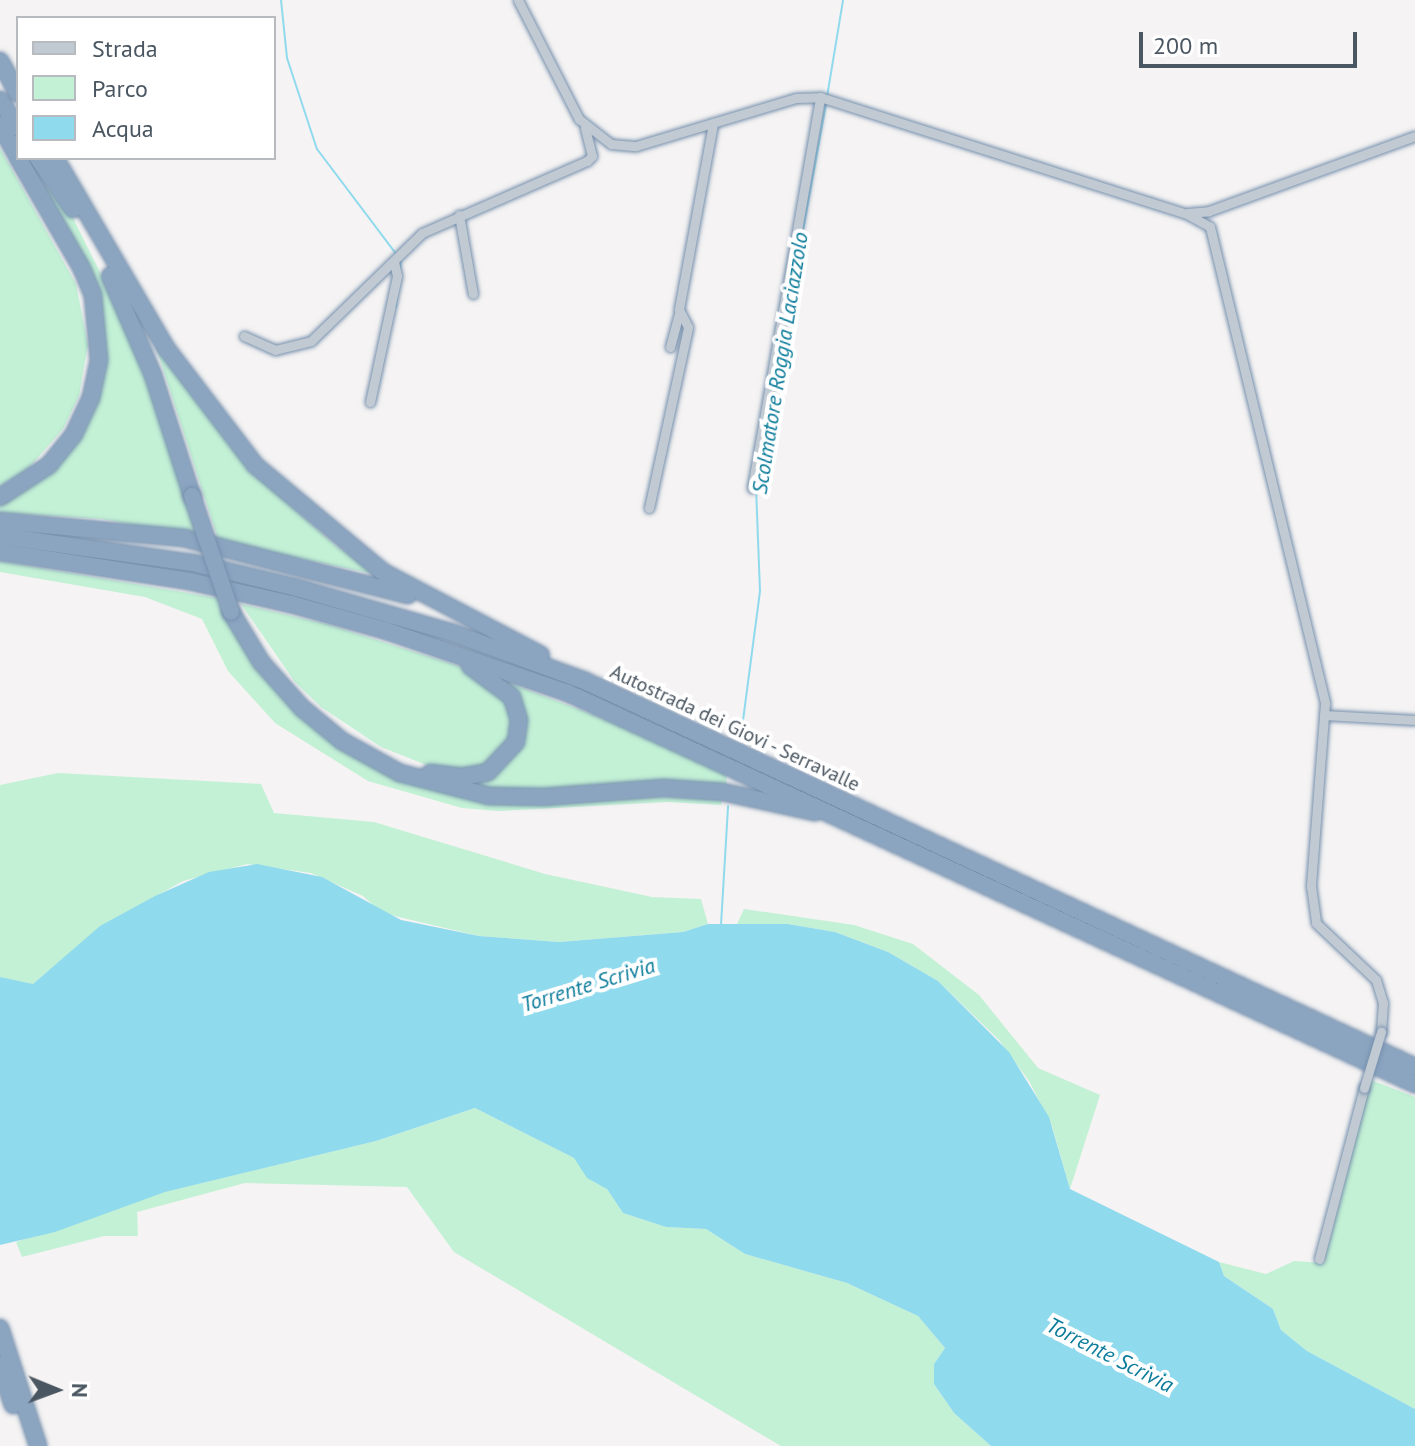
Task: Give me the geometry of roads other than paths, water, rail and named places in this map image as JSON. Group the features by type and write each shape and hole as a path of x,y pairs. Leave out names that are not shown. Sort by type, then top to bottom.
{"highway":[{"path":"0,61 16,89"},
{"path":"0,78 16,105"},
{"path":"0,100 16,125"},
{"path":"0,125 16,154"},
{"path":"0,497 49,465 74,434 91,398 99,360 99,329 87,281 19,160"},
{"path":"39,160 80,219"},
{"path":"47,160 138,335 235,610 261,662 302,708 342,741 412,777 464,792 519,797 630,788 712,791 844,818"},
{"path":"56,160 121,276 194,390 255,465 383,572 443,607 600,680 653,711"},
{"path":"121,276 168,392 196,497"},
{"path":"0,521 184,538 376,584 443,607"},
{"name":"Autostrada dei Giovi - Serravalle","path":"0,536 193,563 297,588 479,642 653,711 1415,1067"},
{"name":"Autostrada dei Giovi - Serravalle","path":"0,552 189,581 387,631 594,704 1415,1084"},
{"path":"235,610 285,679 349,736 431,774 477,776 498,766 519,732 512,697 477,670 387,631"},
{"path":"0,1328 38,1446"},
{"path":"0,1365 27,1446"}],"street":[{"path":"244,336 275,350 308,342 422,233 587,161 592,156 584,125 518,0"},
{"path":"584,125 600,140 625,146 796,98 825,98 1187,214 1210,227 1216,238 1324,715 1311,886 1316,923 1376,980 1383,1003 1381,1032 1319,1259"},
{"path":"752,488 825,98"},
{"path":"670,347 679,313 713,123"},
{"path":"1187,214 1209,211 1415,136"},
{"path":"459,215 473,294"},
{"path":"370,402 397,276 394,262"},
{"path":"649,508 688,327 679,313"},
{"path":"1324,715 1415,720"}],"water":[{"name":"Torrente Scrivia","path":"257,864 322,877 401,920 479,936 559,942 683,932 708,924 788,924 835,932 888,952 938,981 1009,1052 1049,1117 1070,1189 1219,1262 1224,1276 1273,1309 1281,1330 1307,1351 1415,1409 1415,1446 991,1446 954,1413 934,1384 934,1364 945,1348 918,1316 847,1283 745,1254 706,1229 666,1227 623,1213 607,1189 587,1178 574,1158 475,1108 376,1141 165,1192 55,1232 0,1245 0,977 33,984 100,926 155,896 209,872"}],"waterway":[{"path":"281,0 287,58 317,149 397,255"},
{"name":"Scolmatore Roggia Laciazzolo","path":"827,97 843,0"},
{"name":"Scolmatore Roggia Laciazzolo","path":"770,412 826,104"},
{"path":"396,307 401,260"},
{"name":"Scolmatore Roggia Laciazzolo","path":"742,728 760,591 756,489"},
{"name":"Scolmatore Roggia Laciazzolo","path":"721,925 728,806"}]}
